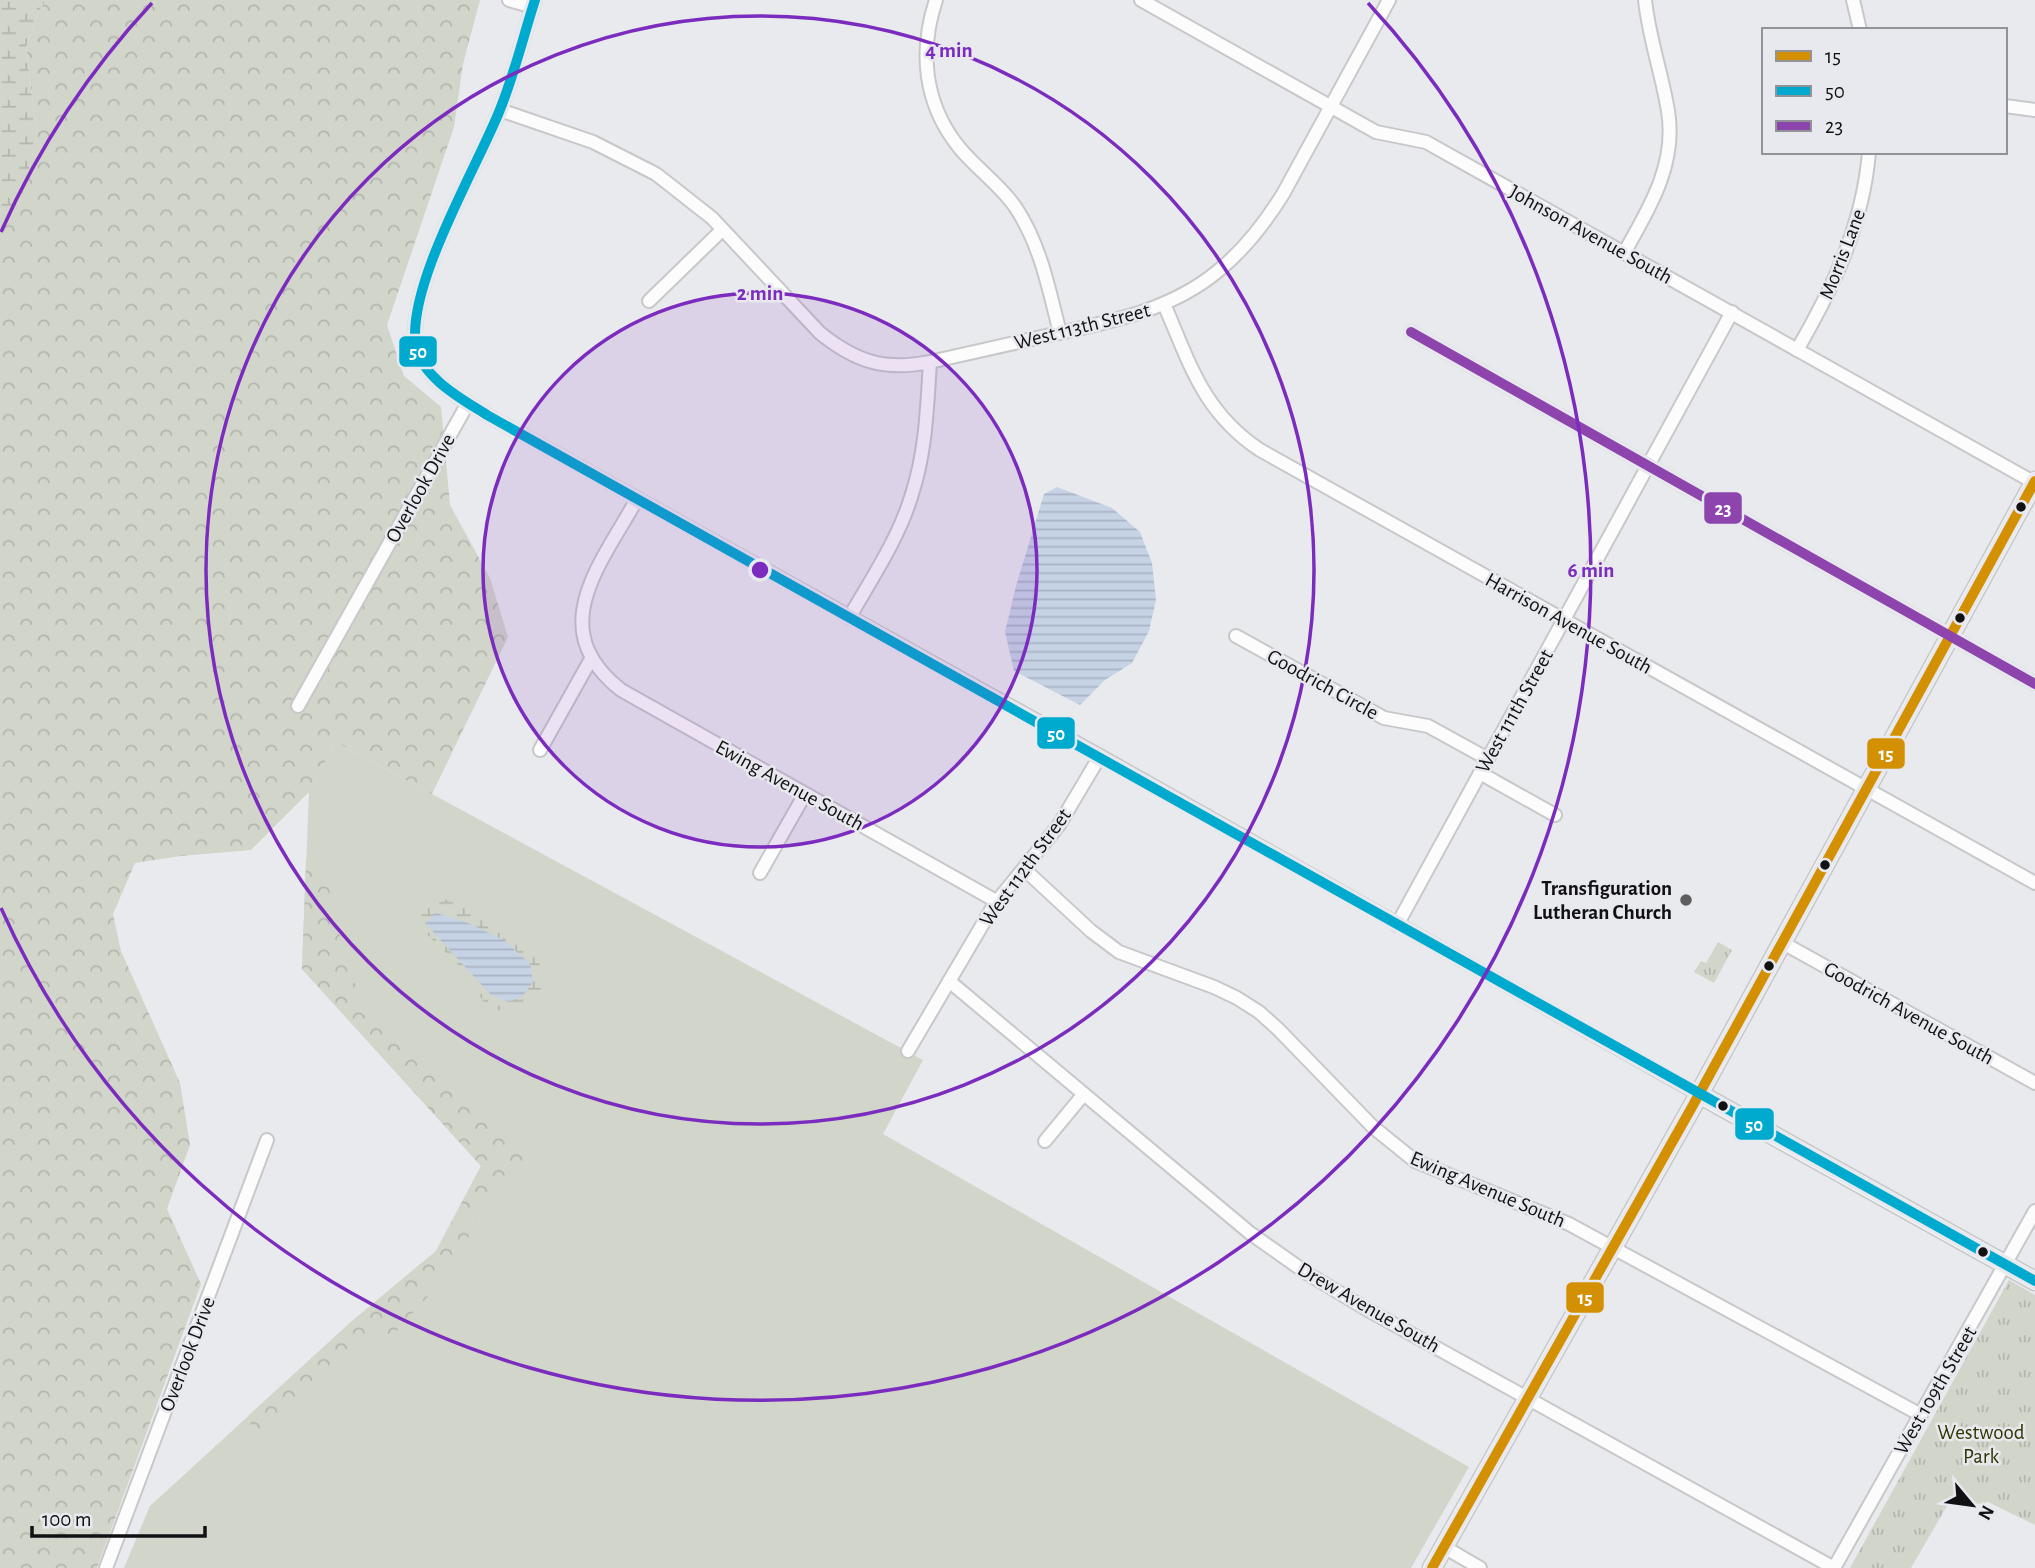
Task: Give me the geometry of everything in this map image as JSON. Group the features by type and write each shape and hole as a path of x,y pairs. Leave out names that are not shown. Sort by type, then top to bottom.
{"street":[{"path":"509,0 534,4 500,110 423,286 416,346 425,366 439,381 468,403 637,499 2035,1281"},
{"path":"936,0 928,27 925,52 927,78 934,102 944,125 958,146 1016,208 1042,261 1060,333"},
{"name":"Johnson Avenue South","path":"1141,0 1376,132 1426,142 2035,482"},
{"name":"West 113th Street","path":"500,110 582,137 656,174 685,195 722,230 821,333 839,348 860,359 882,365 907,367 1124,318 1164,303 1216,273 1243,249 1265,223 1389,0"},
{"path":"1624,253 1658,191 1669,140 1669,114 1645,0"},
{"path":"1853,0 1860,28"},
{"path":"2007,106 2035,110"},
{"name":"Morris Lane","path":"1797,350 1837,276 1852,237 1863,196 1869,154"},
{"path":"649,301 722,230"},
{"name":"Harrison Avenue South","path":"1164,303 1208,401 1240,436 2035,883"},
{"name":"West 111th Street","path":"1397,925 1732,312"},
{"path":"1411,332 2035,684"},
{"path":"849,618 882,562 912,495 927,422 930,362"},
{"name":"Overlook Drive","path":"298,706 468,403"},
{"path":"1432,1568 1783,943 2035,482"},
{"path":"540,750 591,659 584,641 584,600 591,580 637,499"},
{"name":"Goodrich Circle","path":"1236,636 1384,718 1428,726 1488,759"},
{"name":"Ewing Avenue South","path":"591,659 605,677 621,690 996,901"},
{"name":"West 112th Street","path":"908,1051 996,901 1059,825 1100,756"},
{"path":"1480,773 1556,814"},
{"path":"760,873 805,794"},
{"name":"Ewing Avenue South","path":"1024,869 1091,931 1119,952 1214,987 1259,1012 1373,1127 1415,1161 1569,1224 1921,1415"},
{"name":"Goodrich Avenue South","path":"1783,943 2035,1083"},
{"name":"Drew Avenue South","path":"949,981 1083,1096 1250,1233 1308,1274 1834,1568"},
{"path":"1045,1141 1083,1096"},
{"name":"Overlook Drive","path":"106,1568 267,1140"},
{"name":"West 109th Street","path":"1834,1568 2035,1211"},
{"path":"1444,1547 1480,1568"}],"green space":[{"path":"0,0 46,0 39,10 26,47 37,137 19,208 0,211"},
{"path":"46,0 480,0 463,64 454,127 387,325 404,376 441,407 450,505 490,578 508,637 432,794 336,742 309,792 251,850 135,863 113,914 121,951 180,1083 190,1145 167,1209 201,1284 97,1568 0,1568 0,211 19,207 37,137 26,47 39,10"},
{"path":"336,742 923,1060 883,1134 1469,1467 1411,1568 124,1568 150,1506 351,1322 436,1251 481,1166 302,969 309,792"},
{"path":"306,859 326,876 351,978 375,1011 421,1063 499,1122 529,1150 530,1164 521,1177 479,1213 457,1264 393,1335 368,1333 356,1357 334,1363 302,1394 285,1419 253,1437 249,1415 351,1322 436,1251 481,1166 302,969"},
{"path":"429,897 448,900 472,910 520,940 536,959 544,977 538,994 508,1010 486,1004 463,970 416,925 415,913","holes":["468,923 491,995 439,939"]},
{"path":"1718,942 1732,950 1714,983 1694,972 1701,961 1706,963"},
{"name":"Westwood Park","path":"2009,1280 2035,1295 2035,1525 1988,1502 1978,1504 1955,1492 1911,1568 1850,1568"}],"water":[{"path":"1057,487 1112,508 1140,532 1152,563 1156,600 1149,631 1132,663 1105,680 1080,705 1014,671 1005,632 1044,494"},
{"path":"436,913 468,923 504,940 530,964 533,982 522,997 508,1002 491,995 425,923"}],"transit line":[{"name":"50","path":"535,0 504,98 445,228 422,293 416,321 416,346 426,368 444,386 487,415 2035,1281"},
{"name":"23","path":"1411,332 2035,684"},
{"name":"15","path":"1432,1568 1692,1107 2035,481"}],"place":[{"name":"Transfiguration Lutheran Church","path":"1686,900"}]}
